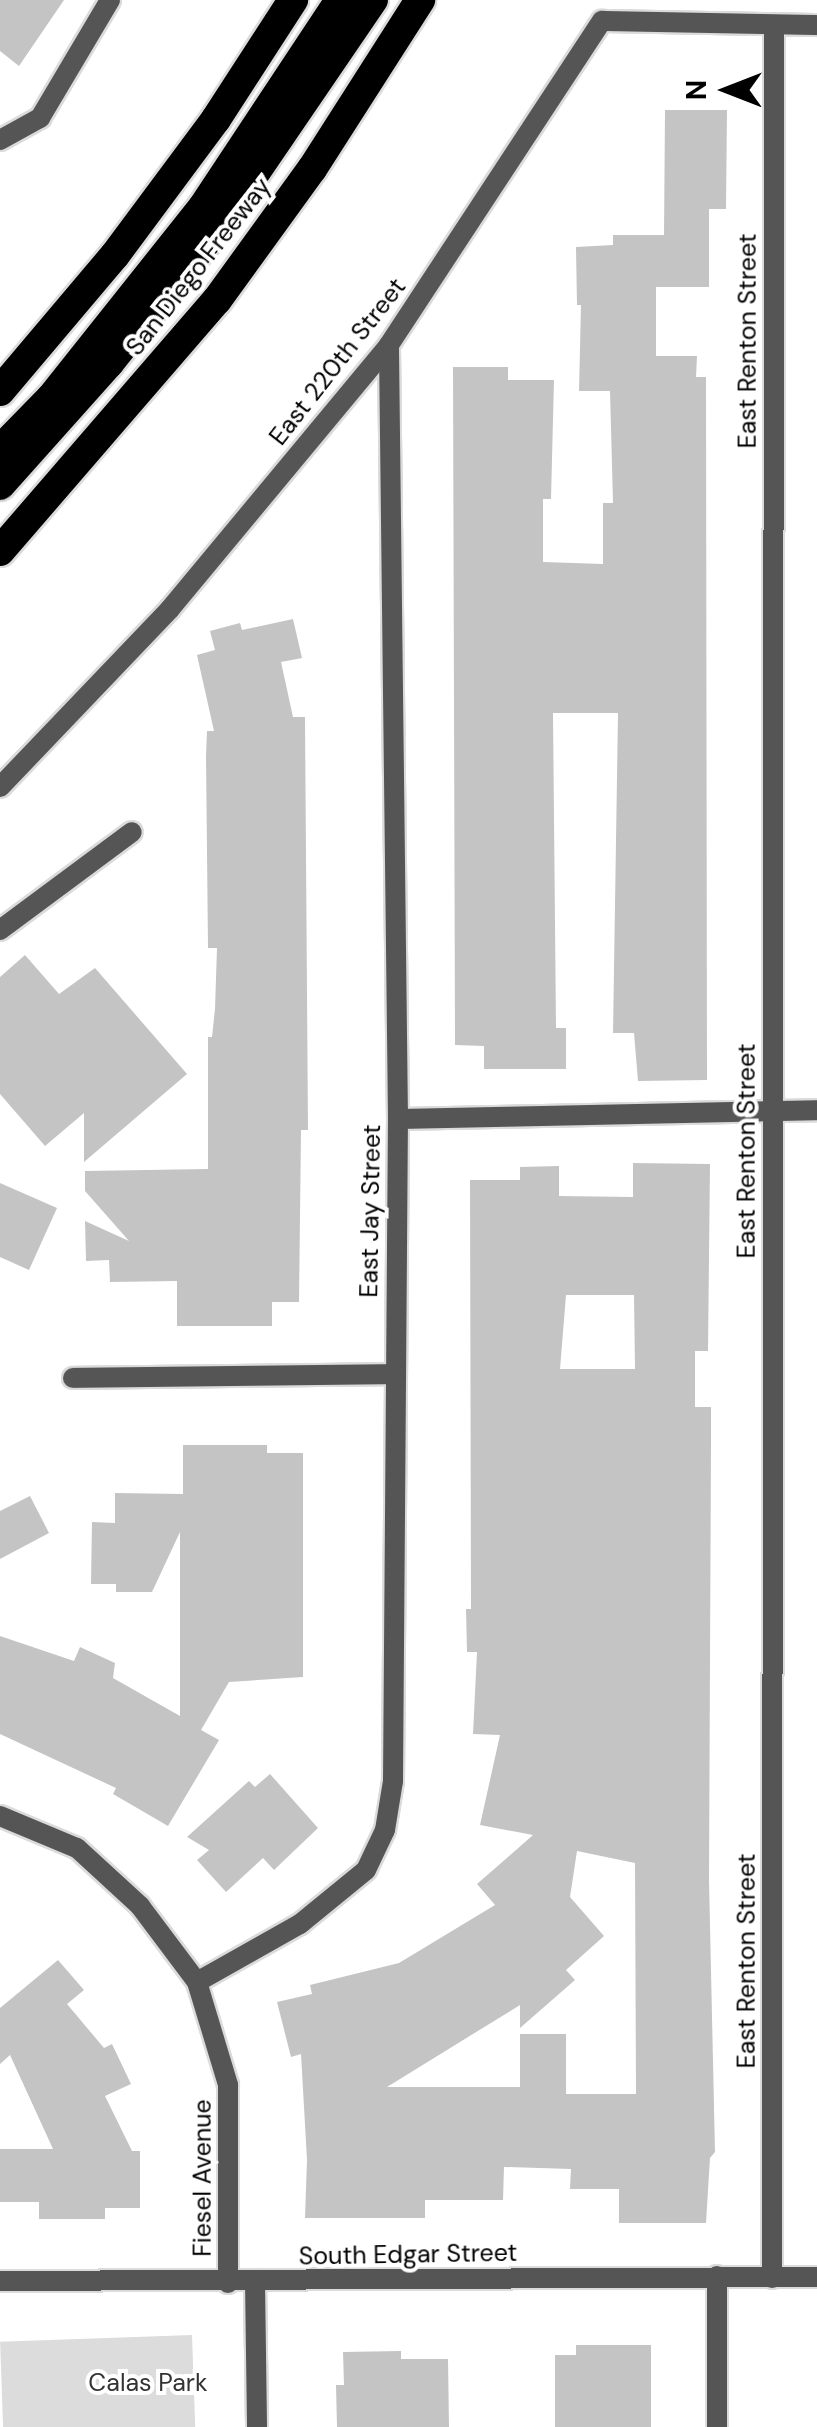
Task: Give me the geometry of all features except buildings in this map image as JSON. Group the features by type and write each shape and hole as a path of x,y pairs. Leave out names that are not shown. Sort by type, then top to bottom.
{"highway":[{"path":"0,391 115,255 216,119 294,0"},
{"path":"0,450 51,398 203,207 340,0"},
{"path":"0,486 109,363 218,227 374,0"},
{"name":"San Diego Freeway","path":"0,551 216,300 312,169 420,0"}],"street":[{"path":"0,140 40,118 110,0"},
{"name":"East 220th Street","path":"0,787 170,609 389,345 602,21 774,25"},
{"path":"774,25 817,25"},
{"name":"East Renton Street","path":"772,2278 774,25"},
{"name":"East Jay Street","path":"197,1982 300,1924 366,1870 384,1830 393,1781 393,1374 398,1118 389,345"},
{"path":"0,930 132,832"},
{"path":"398,1118 817,1110"},
{"path":"73,1378 393,1374"},
{"name":"Fiesel Avenue","path":"0,1816 77,1848 140,1906 197,1982 228,2085 228,2283"},
{"path":"717,2276 717,2427"},
{"name":"South Edgar Street","path":"0,2281 228,2283 817,2277"},
{"path":"255,2282 257,2427"}],"green space":[{"name":"Calas Park","path":"192,2335 195,2427 3,2427 0,2342"}]}
